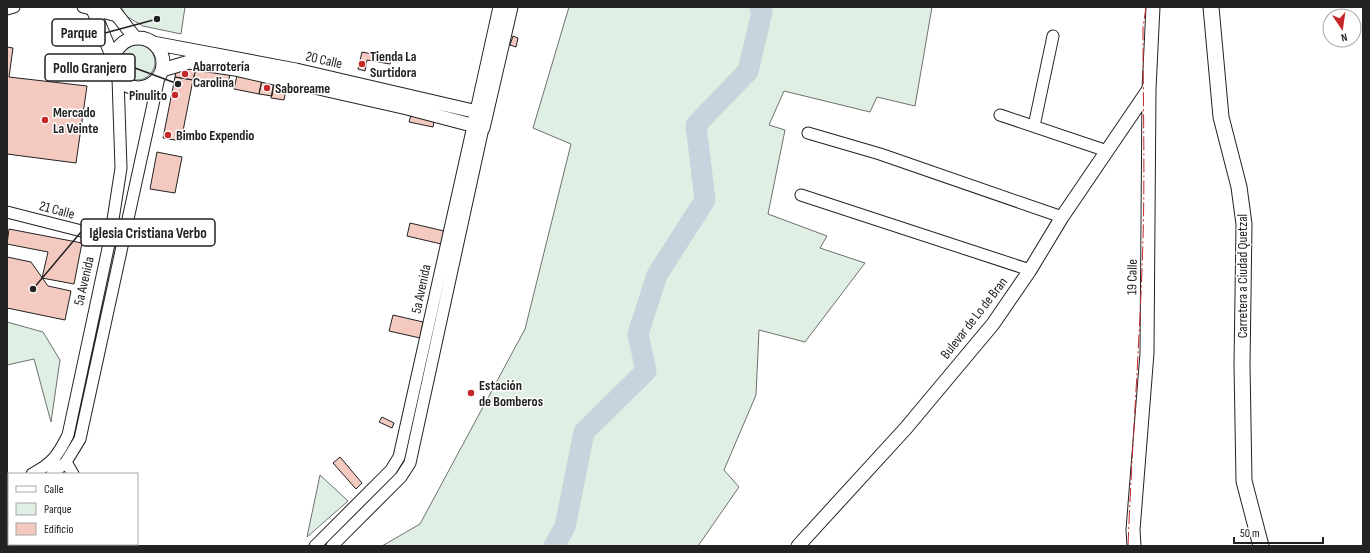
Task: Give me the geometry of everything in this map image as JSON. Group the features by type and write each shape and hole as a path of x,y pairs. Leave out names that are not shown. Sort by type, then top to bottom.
{"main road":[{"name":"Carretera a Ciudad Quetzal","path":"1211,7 1221,117 1239,187 1244,224 1242,365 1244,481 1261,546"}],"street":[{"path":"7,9 14,7"},
{"name":"5a Avenida","path":"482,113 500,7"},
{"name":"5a Avenida","path":"332,546 401,477 407,470 410,463 432,338 478,127 511,7"},
{"name":"19 Calle","path":"1134,546 1134,522 1147,353 1149,89 1153,7"},
{"path":"89,8 114,11 135,38"},
{"path":"89,8 113,58"},
{"path":"1034,126 1053,36"},
{"path":"53,473 66,462 80,439 163,62 162,55 158,48 147,40 135,38 127,40 116,50 113,58 113,68 118,78 123,83 131,87 138,88 146,86 153,82 160,73"},
{"name":"20 Calle","path":"153,43 296,70 482,113"},
{"name":"20 Calle","path":"160,73 189,62 235,69 407,108 478,127"},
{"name":"5a Avenida","path":"34,473 44,467 58,454 68,435 110,239 121,168 118,78"},
{"name":"Bulevar de Lo de Bran","path":"798,546 906,428 993,324 1030,270 1062,217 1149,89"},
{"path":"1000,115 1107,151"},
{"path":"808,133 880,154 1062,217"},
{"path":"801,195 1030,270"},
{"name":"21 Calle","path":"7,212 123,242"},
{"name":"5a Avenida","path":"315,546 391,470 399,457 432,338"},
{"path":"66,462 72,473"}],"green space":[{"path":"121,7 185,7 181,34 143,26 126,16"},
{"path":"569,7 932,7 915,106 877,97 870,112 784,91 769,125 785,130 768,214 827,236 820,248 865,263 805,342 759,330 756,395 724,470 739,487 698,546 382,546 420,524 525,329 571,144 533,128"},
{"path":"137,44 150,49 155,62 150,75 137,80 124,75 119,62 124,49"},
{"path":"7,322 43,332 60,360 51,422 34,359 7,365"},
{"path":"320,475 348,501 307,537"}],"building":[{"path":"513,36 518,38 516,47 510,45"},
{"name":"Mercado La Veinte","path":"7,47 13,48 9,77 87,86 76,163 7,154"},
{"path":"362,52 392,58 390,64 367,60 365,71 358,69"},
{"name":"Abarrotería Carolina","path":"185,66 196,68 193,80 175,77 176,71"},
{"path":"196,68 230,75 227,87 193,80"},
{"path":"237,75 262,80 259,94 234,89"},
{"path":"175,77 193,80 181,141 163,138"},
{"name":"Saboreame","path":"262,80 274,82 272,96 259,94"},
{"path":"274,82 287,85 284,100 271,98"},
{"path":"412,112 435,117 433,127 409,122"},
{"path":"157,152 182,157 175,193 150,189"},
{"path":"410,223 444,231 441,244 407,236"},
{"path":"9,229 82,243 74,284 42,278 48,252 7,244"},
{"path":"7,257 31,262 48,286 71,291 65,320 7,308"},
{"path":"393,315 423,322 420,338 389,331"},
{"path":"382,417 394,423 392,428 379,422"},
{"path":"340,457 362,483 356,489 333,463"}],"waterway":[{"path":"554,546 565,527 584,432 646,371 638,334 657,275 705,200 696,125 748,71 762,12 760,7"}],"power":[{"path":"1128,546 1143,240 1143,28 1146,7"}],"place":[{"name":"Parque","path":"157,19"},
{"name":"Tienda La Surtidora","path":"362,64"},
{"name":"Abarrotería Carolina","path":"185,74"},
{"name":"Pollo Granjero","path":"178,84"},
{"name":"Saboreame","path":"267,88"},
{"name":"Pinulito","path":"175,95"},
{"name":"Mercado La Veinte","path":"45,120"},
{"name":"Bimbo Expendio","path":"168,135"},
{"name":"Iglesia Cristiana Verbo","path":"33,289"},
{"name":"Estación de Bomberos","path":"471,393"}]}
